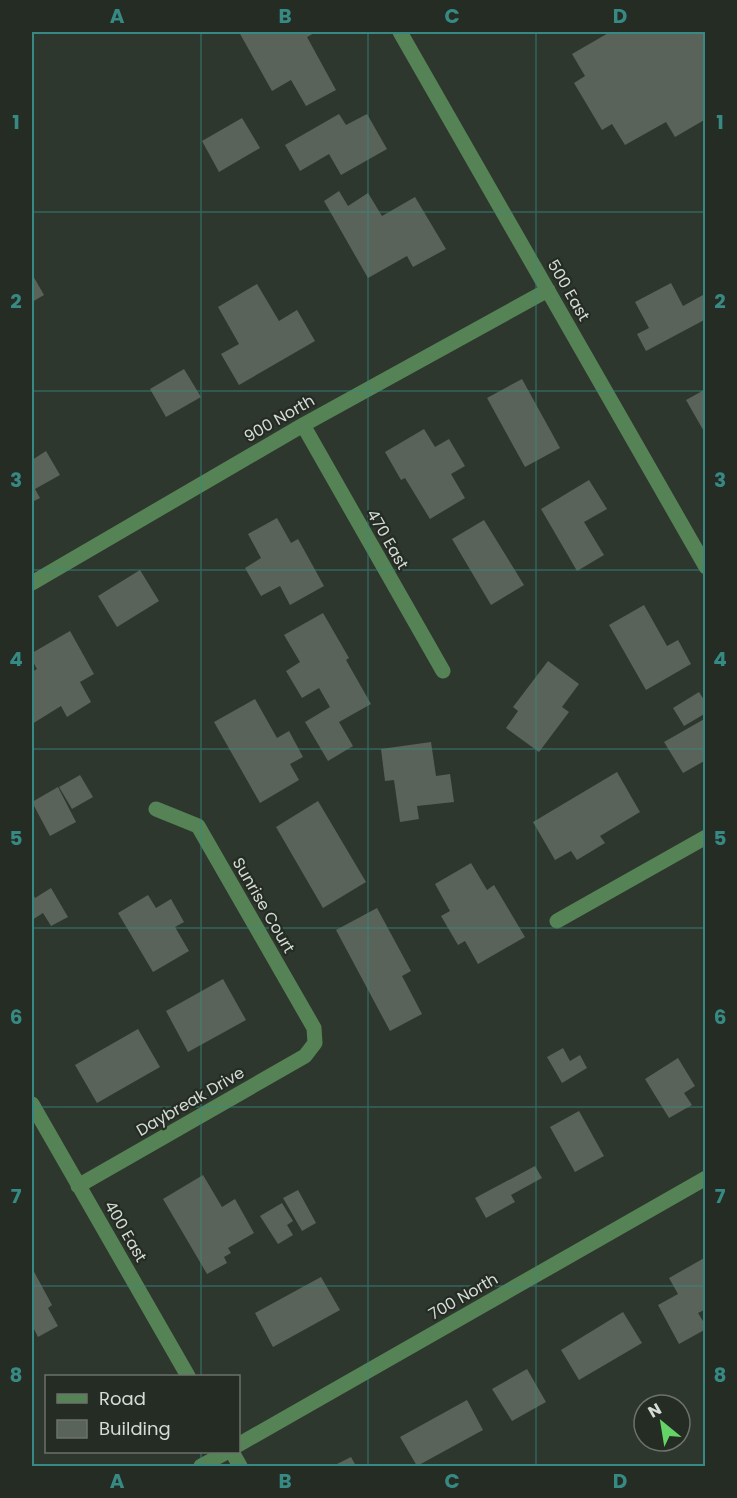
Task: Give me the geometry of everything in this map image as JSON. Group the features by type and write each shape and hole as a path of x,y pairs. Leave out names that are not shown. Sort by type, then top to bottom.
{"street":[{"name":"500 East","path":"400,32 705,567"},
{"name":"900 North","path":"32,583 303,425 548,290"},
{"name":"470 East","path":"303,425 443,671"},
{"name":"Sunrise Court","path":"156,809 198,826 314,1028 315,1043"},
{"path":"557,921 705,837"},
{"name":"Daybreak Drive","path":"78,1186 305,1056 315,1043"},
{"name":"400 East","path":"32,1104 187,1375"},
{"name":"700 North","path":"240,1444 705,1178"},
{"path":"201,1467 227,1453"},
{"path":"230,1453 240,1467"}],"building":[{"path":"239,32 316,32 307,37 336,90 306,106 291,80 272,91"},
{"path":"610,32 706,32 706,119 675,137 666,122 625,145 612,124 602,130 574,83 585,76 572,54"},
{"path":"339,114 346,125 367,114 387,149 341,175 329,154 300,171 285,145"},
{"path":"242,118 260,148 219,172 202,141"},
{"path":"339,191 348,206 368,193 382,216 415,197 446,249 413,267 407,256 368,278 324,201"},
{"path":"32,274 44,295 32,302"},
{"path":"671,283 683,306 703,295 706,299 706,319 646,351 637,334 649,328 635,302"},
{"path":"257,284 279,321 297,310 315,341 239,385 221,354 239,344 218,307"},
{"path":"184,369 201,397 166,417 150,389"},
{"path":"522,379 560,448 525,467 487,398"},
{"path":"706,389 706,435 686,400"},
{"path":"424,429 435,447 449,439 465,466 451,474 465,498 430,519 405,478 401,480 385,452"},
{"path":"46,451 60,475 35,489 40,498 32,502 32,460"},
{"path":"589,480 607,509 584,522 604,555 577,571 541,509"},
{"path":"277,518 291,543 298,539 324,586 290,605 280,586 261,596 245,568 261,558 248,534"},
{"path":"484,520 524,585 491,605 452,539"},
{"path":"140,570 159,601 117,627 98,596"},
{"path":"644,605 667,646 678,640 691,664 646,690 609,625"},
{"path":"323,613 349,658 346,660 371,704 339,722 353,746 328,761 305,722 330,707 319,688 302,698 286,671 300,662 284,635"},
{"path":"70,631 94,674 80,682 91,702 67,717 61,706 32,724 32,672 37,669 32,660 32,653"},
{"path":"548,661 579,684 562,707 569,712 539,752 506,728 518,711 513,707"},
{"path":"699,692 706,703 706,713 684,726 673,708"},
{"path":"255,699 277,738 289,731 303,757 290,764 299,780 260,803 214,722"},
{"path":"706,718 706,760 683,773 664,742"},
{"path":"431,742 436,776 450,774 454,802 417,806 419,819 400,822 394,780 385,781 381,749"},
{"path":"617,772 640,812 600,836 605,843 577,860 571,851 555,860 533,822"},
{"path":"80,775 93,797 72,809 59,787"},
{"path":"58,787 76,822 50,836 32,802"},
{"path":"318,801 366,882 323,908 276,827"},
{"path":"471,863 487,890 494,885 525,937 478,964 465,941 458,945 441,916 450,911 435,884"},
{"path":"51,888 68,917 51,926 43,913 32,920 32,892 35,898"},
{"path":"148,895 156,908 171,899 184,922 175,927 189,951 153,972 118,913"},
{"path":"377,908 411,971 402,976 422,1014 390,1031 336,930"},
{"path":"223,979 246,1020 188,1052 166,1011"},
{"path":"138,1029 160,1067 97,1103 75,1065"},
{"path":"563,1048 570,1061 580,1055 587,1068 562,1083 547,1057"},
{"path":"678,1058 695,1086 684,1093 692,1105 669,1118 645,1079"},
{"path":"579,1111 604,1156 575,1172 550,1127"},
{"path":"535,1166 542,1178 511,1195 515,1202 486,1218 475,1198"},
{"path":"203,1175 222,1207 235,1199 254,1233 228,1248 231,1253 224,1257 227,1263 207,1274 163,1199"},
{"path":"298,1190 316,1223 302,1231 283,1198"},
{"path":"282,1203 293,1221 287,1225 293,1235 278,1244 260,1216"},
{"path":"706,1257 706,1309 698,1313 706,1329 679,1344 658,1305 678,1294 669,1278"},
{"path":"32,1268 52,1305 48,1308 58,1326 38,1337 32,1325"},
{"path":"321,1277 340,1310 273,1347 255,1313"},
{"path":"623,1312 642,1343 579,1380 561,1350"},
{"path":"527,1369 546,1402 512,1421 492,1389"},
{"path":"467,1400 483,1430 417,1466 400,1437"},
{"path":"351,1457 356,1466 333,1466"}]}
